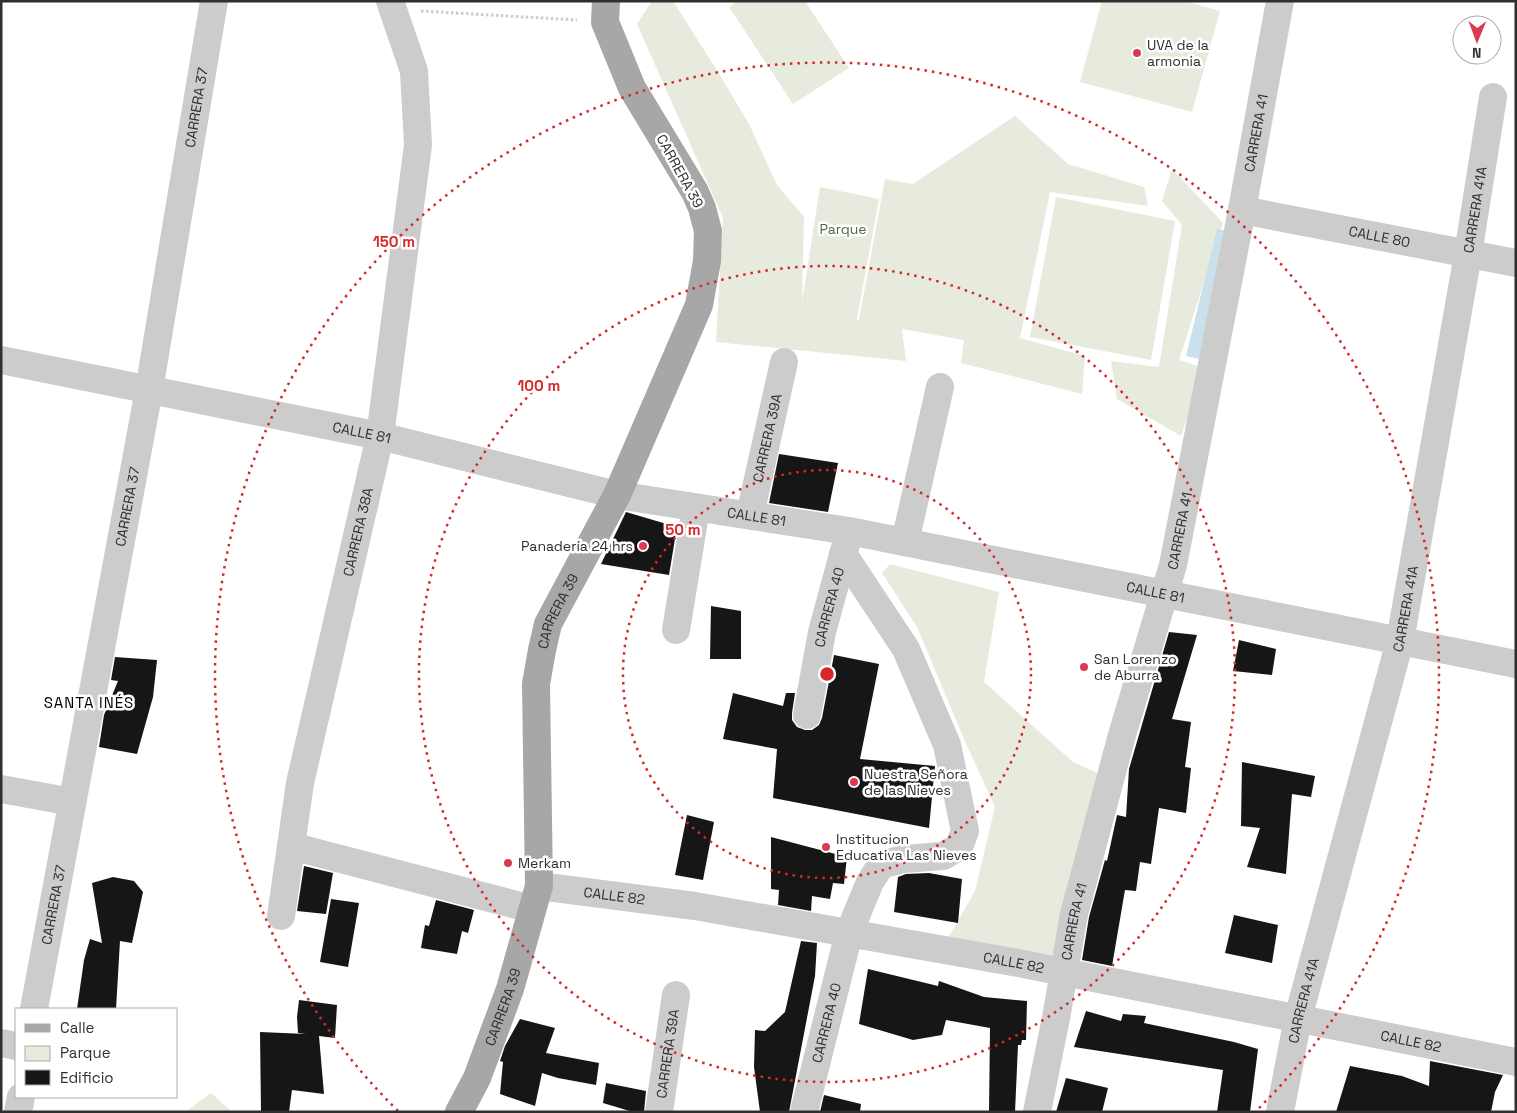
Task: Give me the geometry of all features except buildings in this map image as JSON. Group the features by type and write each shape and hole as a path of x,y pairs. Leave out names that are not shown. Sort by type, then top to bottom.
{"main road":[{"name":"CARRERA 39","path":"458,1112 477,1078 504,1007 536,897 536,684 548,624 617,495 699,305 707,262 708,231 702,208 695,192 632,88 605,12"}],"street":[{"name":"CARRERA 37","path":"34,1008 150,390 214,1"},
{"name":"CARRERA 41","path":"1037,1112 1074,914 1122,735 1173,565 1242,210 1280,1"},
{"name":"CARRERA 38A","path":"281,916 300,784 380,436 418,144 414,71 392,5"},
{"name":"CARRERA 41A","path":"1280,1112 1298,1018 1400,641 1468,254 1493,97"},
{"name":"CALLE 80","path":"1242,210 1516,263"},
{"name":"CALLE 81","path":"1,360 380,436 617,495 750,515 846,542 905,542 1516,664"},
{"name":"CARRERA 39A","path":"750,515 784,362"},
{"path":"905,542 940,387"},
{"path":"676,630 696,508"},
{"name":"CARRERA 40","path":"807,715 822,632 846,542"},
{"name":"CARRERA 40","path":"804,1112 849,933 870,882 881,865 903,859 943,856 959,847 965,831 947,745 906,649 846,542"},
{"path":"1,789 72,802"},
{"name":"CALLE 82","path":"291,846 536,897 695,906 849,933 1064,971 1516,1062"},
{"name":"CARRERA 39A","path":"659,1112 676,995"},
{"path":"1,1043 15,1046"},
{"path":"18,1112 21,1098"}],"path":[{"path":"392,5 605,12"}],"green space":[{"name":"Parque","path":"652,1 673,1 749,124 777,185 804,217 802,302 820,187 879,199 857,319 855,319 859,320 885,179 913,184 1015,116 1068,164 1144,187 1148,206 1050,192 1020,338 1085,356 1082,394 961,363 964,340 902,329 906,361 716,342 723,218 637,24"},
{"path":"737,1 805,1 849,68 793,104 729,7"},
{"path":"1102,1 1185,1 1220,11 1192,112 1080,82"},
{"path":"1172,169 1223,223 1179,360 1204,368 1181,436 1117,399 1111,361 1159,367 1182,225 1162,201"},
{"path":"1056,197 1175,221 1151,360 1030,337"},
{"path":"890,564 999,592 984,682 1073,762 1104,776 1056,962 946,942 975,891 995,807 917,627 882,573"},
{"path":"211,1093 232,1112 185,1112"}],"water":[{"path":"1217,229 1238,233 1205,360 1186,356"}],"place":[{"name":"UVA de la armonia","path":"1137,53"},
{"name":"Panadería 24 hrs","path":"643,546"},
{"name":"San Lorenzo de Aburra","path":"1084,667"},
{"name":"Nuestra Señora de las Nieves","path":"854,782"},
{"name":"Institucion Educativa Las Nieves","path":"826,847"},
{"name":"Merkam","path":"508,863"}],"district":[{"name":"SANTA INÉS","path":"89,702"}]}
